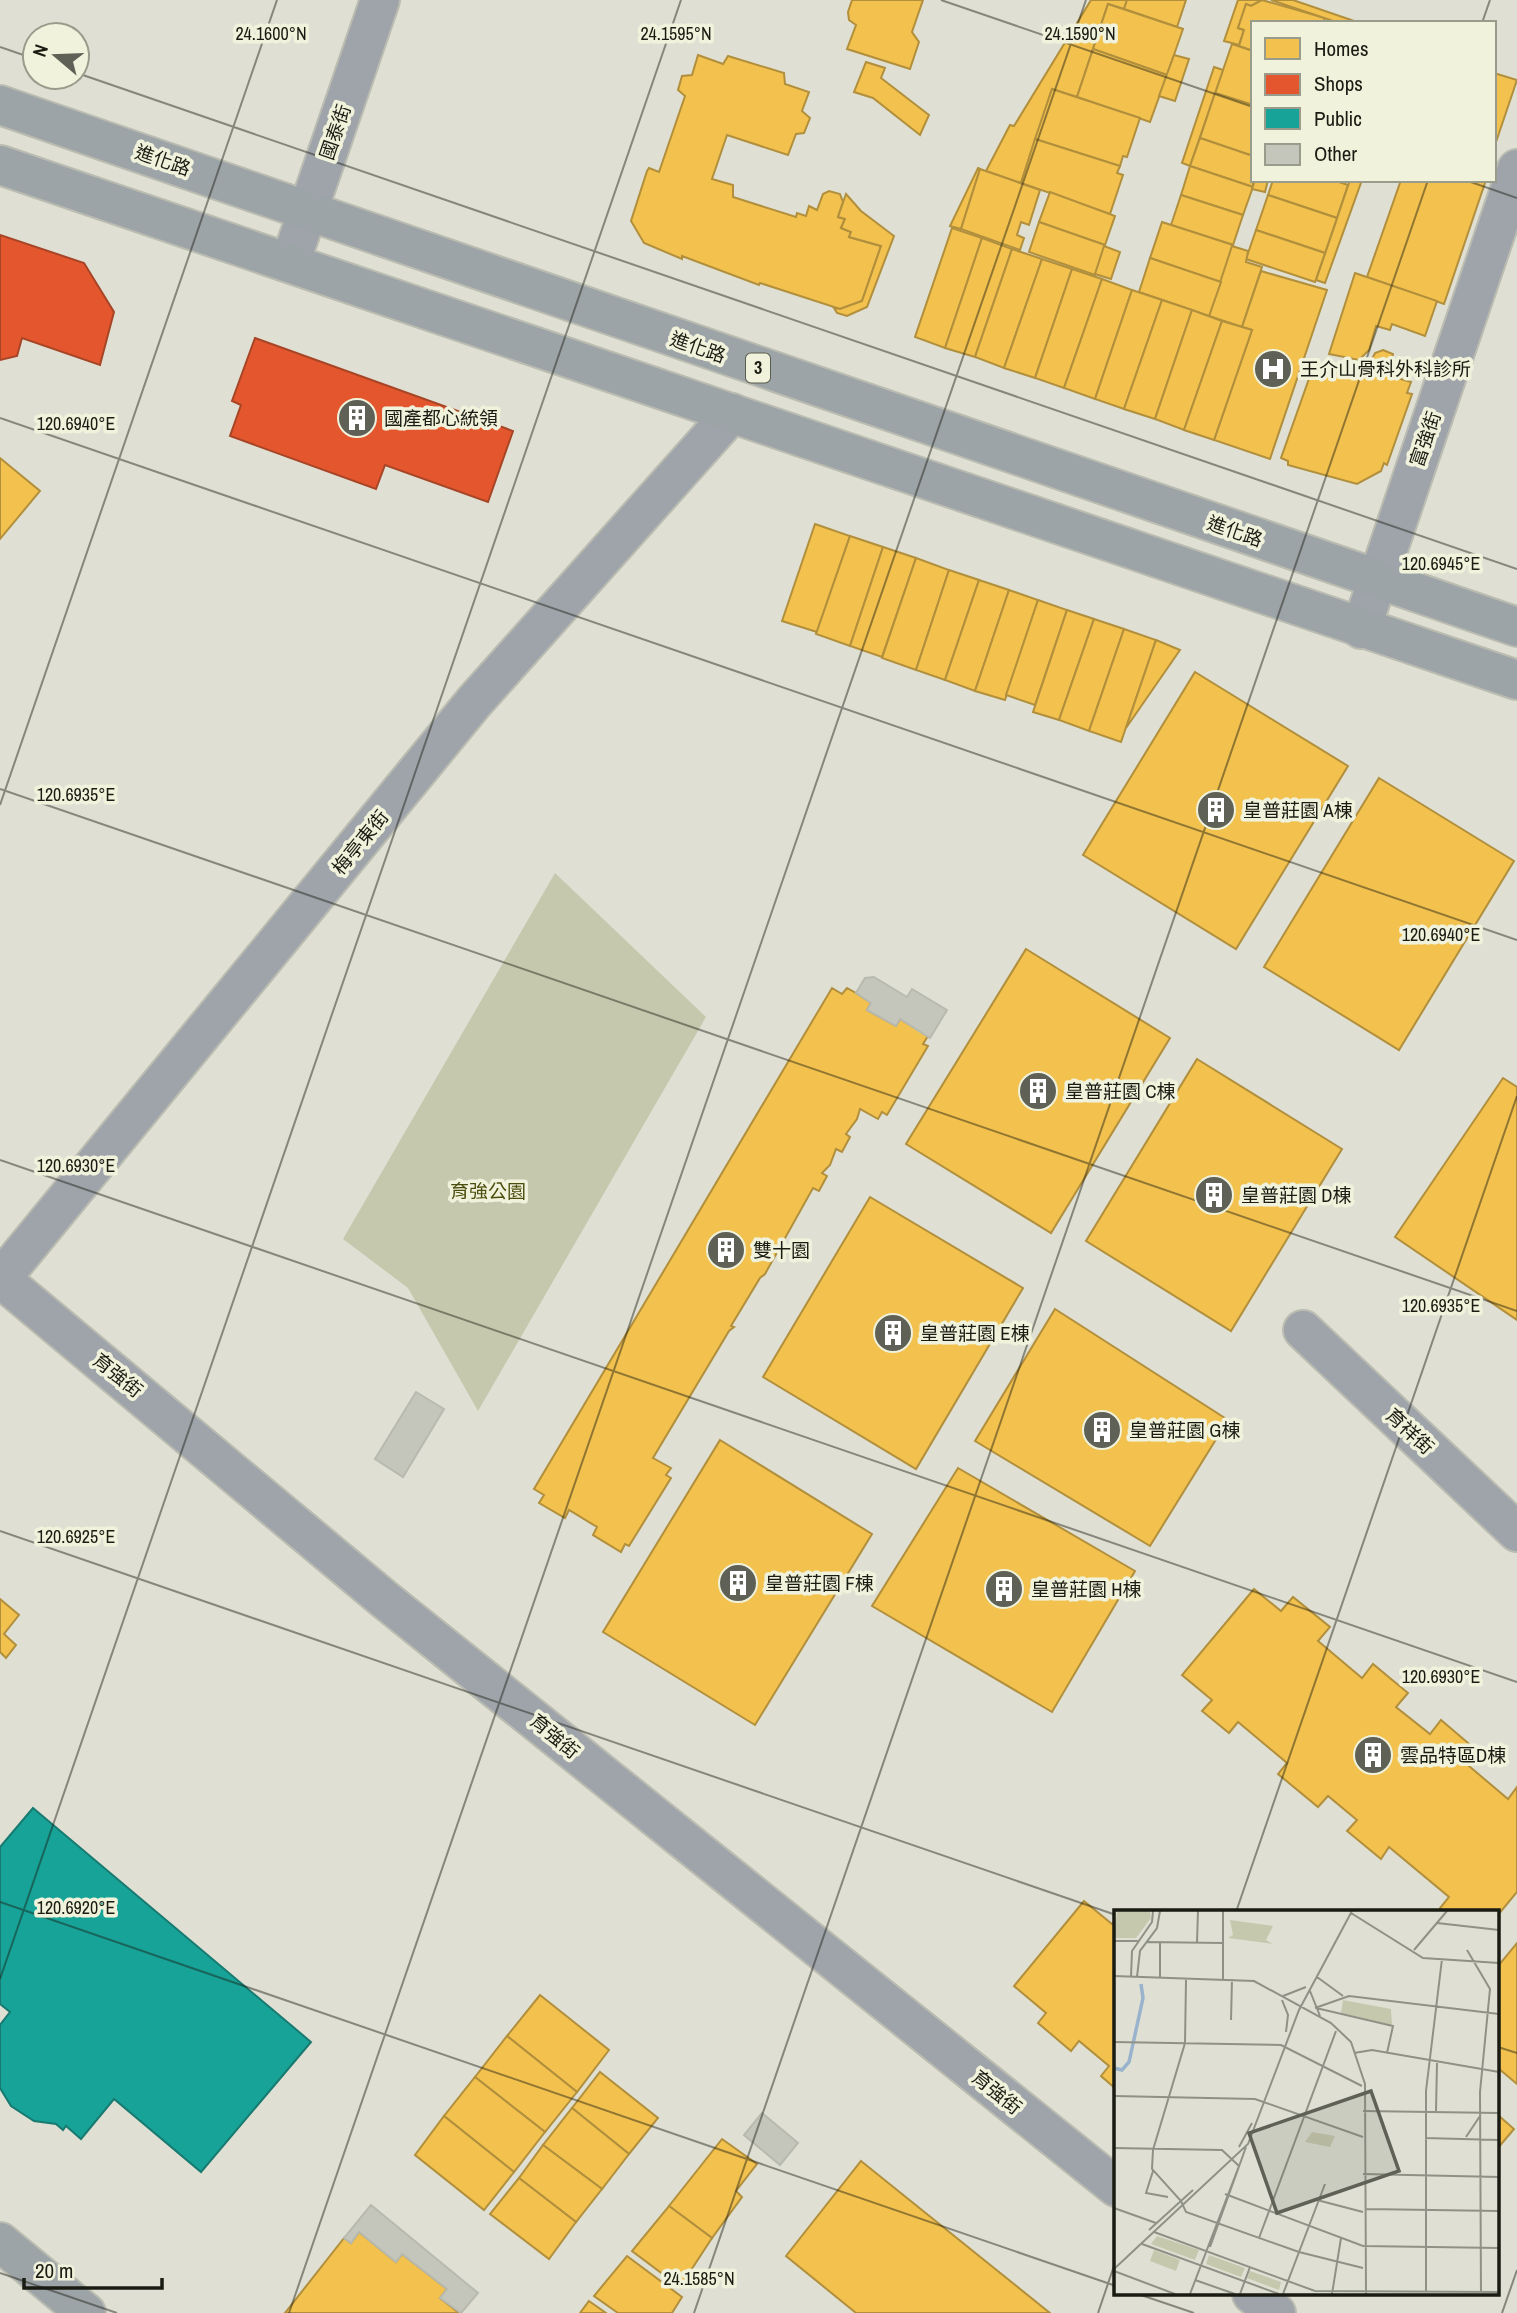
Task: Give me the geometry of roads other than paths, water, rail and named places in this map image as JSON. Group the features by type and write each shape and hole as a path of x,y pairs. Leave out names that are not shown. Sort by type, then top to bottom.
{"main road":[{"name":"進化路","path":"0,105 309,209 567,302 1517,627"},
{"path":"0,165 1517,680"},
{"path":"0,2242 86,2313"}],"street":[{"name":"國泰街","path":"290,263 380,0"},
{"name":"富強街","path":"1362,629 1517,169"},
{"name":"梅亭東街","path":"0,1279 474,702 732,413"},
{"name":"育強街","path":"0,1279 394,1607 1114,2185"},
{"name":"育祥街","path":"1303,1330 1517,1532"},
{"path":"1255,2296 1276,2313"}],"place":[{"name":"王介山骨科外科診所","path":"1273,369"},
{"name":"國產都心統領","path":"357,418"},
{"name":"皇普莊園 A棟","path":"1216,810"},
{"name":"皇普莊園 C棟","path":"1038,1091"},
{"name":"皇普莊園 D棟","path":"1214,1195"},
{"name":"雙十園","path":"726,1250"},
{"name":"皇普莊園 E棟","path":"893,1333"},
{"name":"皇普莊園 G棟","path":"1102,1430"},
{"name":"皇普莊園 F棟","path":"738,1583"},
{"name":"皇普莊園 H棟","path":"1004,1589"},
{"name":"雲品特區D棟","path":"1373,1755"}],"park label":[{"name":"育強公園","path":"488,1191"}]}
